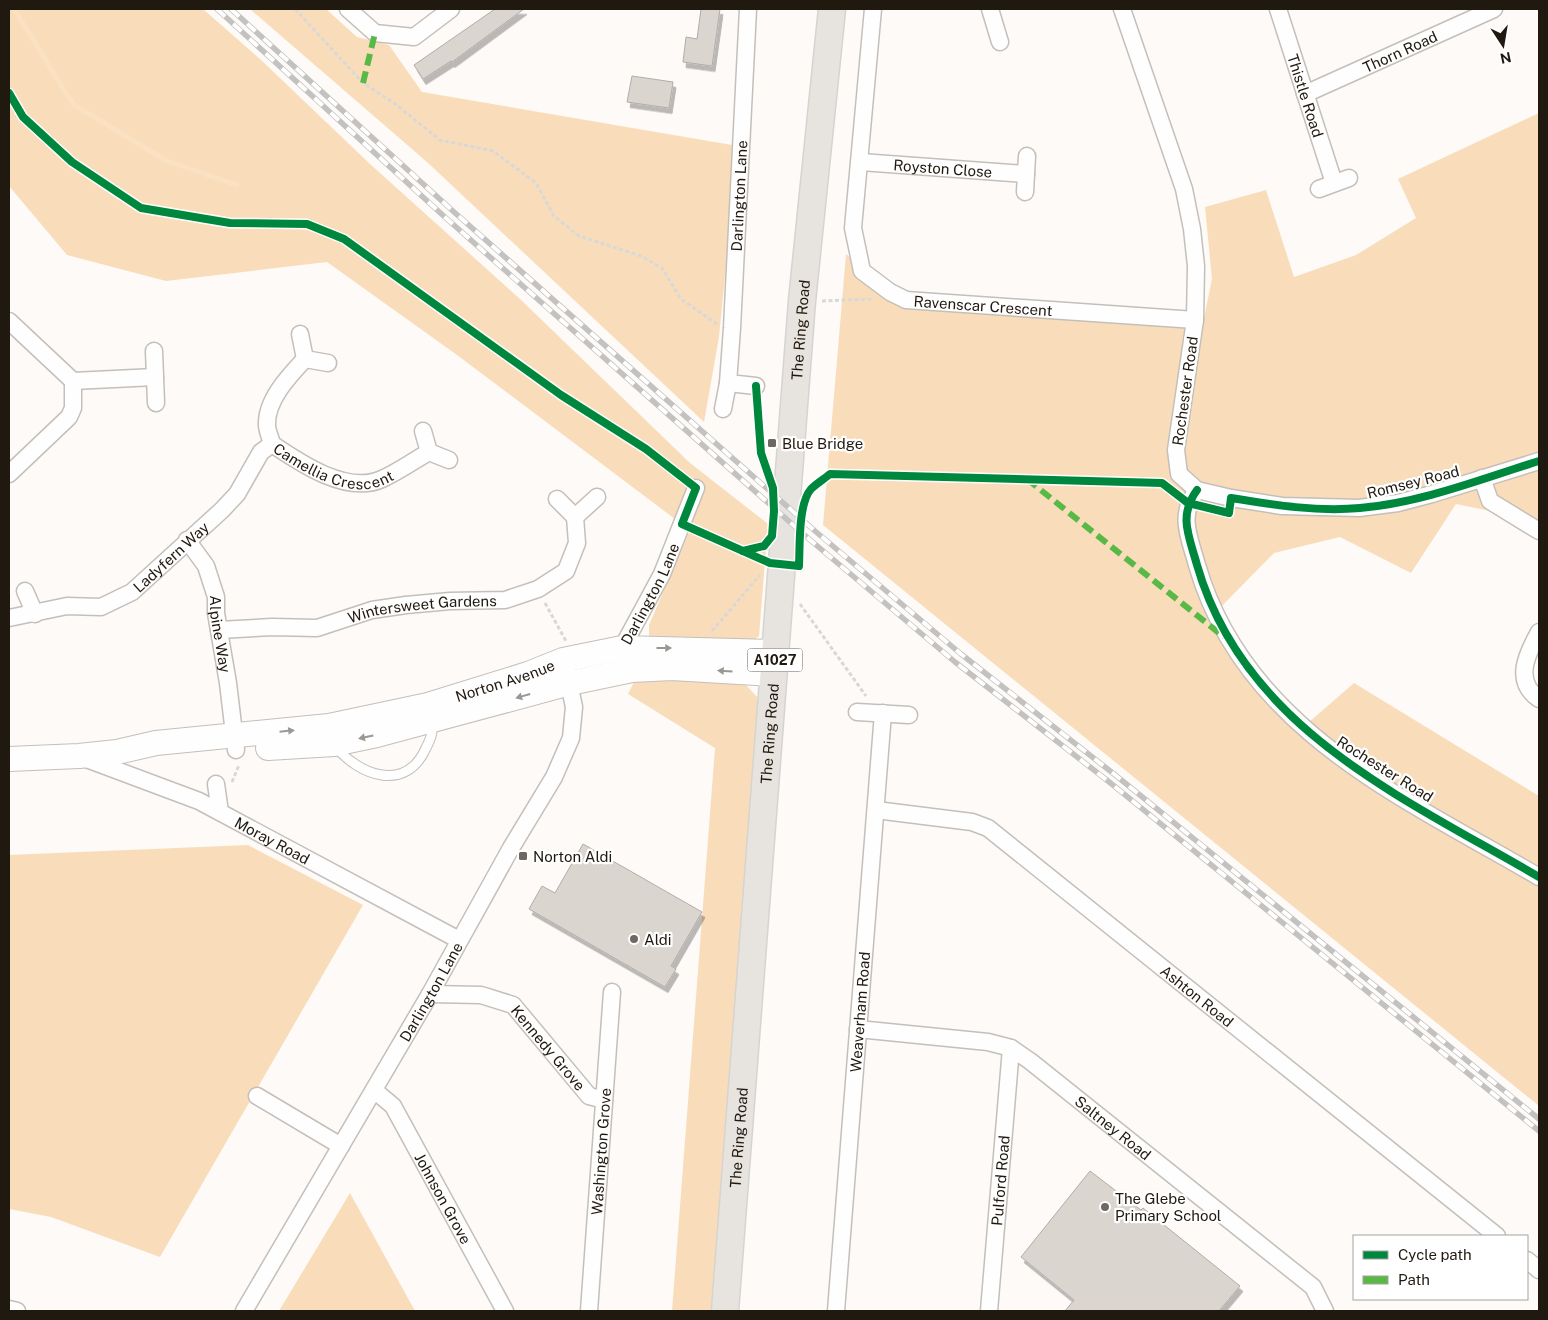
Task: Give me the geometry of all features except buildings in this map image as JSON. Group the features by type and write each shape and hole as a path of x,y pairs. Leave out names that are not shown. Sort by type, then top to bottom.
{"main road":[{"name":"The Ring Road","path":"726,1311 802,301 832,9"}],"street":[{"path":"348,9 375,33 414,37 451,9"},
{"name":"Darlington Lane","path":"724,409 732,328 748,9"},
{"name":"Ravenscar Crescent","path":"873,9 861,162 853,228 862,271 890,292 906,300 1195,320"},
{"name":"Rochester Road","path":"1122,9 1184,189 1192,228 1196,266 1195,320 1176,450 1179,474 1197,490 1188,503 1186,516 1188,534 1199,572 1211,602 1248,668 1275,700 1301,726 1337,757 1539,877"},
{"name":"Thistle Road","path":"1278,9 1305,94 1326,186 1349,178"},
{"name":"Thorn Road","path":"1305,94 1494,9"},
{"path":"994,10 1000,42"},
{"path":"1024,192 1027,156"},
{"name":"Royston Close","path":"861,162 1026,174"},
{"path":"9,321 73,381 155,377"},
{"path":"300,334 305,359 328,363"},
{"path":"154,351 156,403"},
{"name":"Camellia Crescent","path":"305,359 289,376 270,406 267,426 272,444 300,463 325,475 355,484 380,480 428,452"},
{"path":"9,474 68,417 73,408 73,381"},
{"path":"728,383 756,386"},
{"path":"423,431 428,452 449,460"},
{"name":"Ladyfern Way","path":"9,618 67,606 101,607 132,592 237,494 262,452 272,444"},
{"name":"Romsey Road","path":"1197,490 1282,506 1359,508 1398,503 1539,461"},
{"path":"1482,478 1490,501 1539,531"},
{"name":"Darlington Lane","path":"632,670 622,648 662,574 696,488"},
{"path":"557,499 575,517 596,496"},
{"name":"Wintersweet Gardens","path":"219,630 272,627 317,628 372,610 450,601 505,600 538,589 566,571 576,543 575,517"},
{"name":"Alpine Way","path":"188,540 206,566 212,579 235,743"},
{"path":"25,591 35,614"},
{"path":"1539,632 1524,661 1523,674 1527,686 1539,699"},
{"name":"Norton Avenue","path":"430,713 569,659 622,648 696,648 774,663"},
{"name":"Darlington Lane","path":"244,1311 430,994 459,940 554,777 571,738 574,707 569,659"},
{"name":"Norton Avenue","path":"9,759 79,756 117,752 156,743 235,743 331,735 632,670 774,663"},
{"path":"857,712 909,715"},
{"name":"Weaverham Road","path":"836,1311 876,810 881,713"},
{"name":"Moray Road","path":"79,756 199,801 459,940"},
{"path":"220,812 223,785"},
{"name":"Ashton Road","path":"876,810 972,822 988,828 1496,1235"},
{"name":"Washington Grove","path":"589,1311 612,992"},
{"name":"Kennedy Grove","path":"430,994 481,995 513,1005 589,1096 604,1100"},
{"name":"Saltney Road","path":"858,1029 988,1042 1011,1048 1030,1061 1313,1287 1325,1311"},
{"name":"Pulford Road","path":"989,1311 1011,1048"},
{"name":"Johnson Grove","path":"374,1090 393,1106 505,1311"},
{"path":"257,1096 341,1146"},
{"path":"1528,1261 1539,1270"},
{"path":"9,1309 17,1311"}],"lane":[{"path":"331,735 344,757 361,769 385,776 402,773 422,758 433,733 430,713"}],"path":[{"path":"295,9 363,83 394,103 440,140 493,151 536,183 554,216 579,236 641,256 662,268 680,299 723,328 732,328"},
{"path":"802,301 886,299 890,292"},
{"path":"734,547 743,551 757,548"},
{"path":"696,648 764,570"},
{"path":"538,589 569,659"},
{"path":"797,599 881,713"},
{"path":"223,785 240,763 235,743"}],"shaded area":[{"path":"9,9 203,9 260,59 370,164 520,299 690,463 768,524 759,636 744,647 649,641 649,625 693,523 675,519 457,355 327,262 166,281 67,255 9,186"},
{"path":"250,9 326,9 357,37 389,45 422,92 738,146 719,337 704,422 427,162"},
{"path":"1539,113 1539,521 1456,504 1411,573 1340,537 1274,553 1211,617 1308,723 1354,683 1539,796 1539,1106 823,525 846,254 893,293 1204,318 1212,279 1205,207 1266,190 1294,277 1356,255 1416,218 1398,179"},
{"path":"636,678 744,683 758,698 761,708 718,1311 672,1311 715,748 628,694"},
{"path":"248,845 363,905 160,1257 51,1217 9,1209 9,855"},
{"path":"350,1193 415,1311 279,1311"}],"waterway":[{"path":"14,9 73,104 167,161 237,185"}],"railway":[{"path":"217,9 447,219 809,539 955,662 1108,781 1539,1131"},
{"path":"231,9 454,212 815,531 961,654 1114,774 1539,1119"}],"marked path":[{"path":"363,83 375,33"},
{"path":"1027,479 1224,637"}],"cycle path":[{"path":"9,93 23,117 72,162 141,208 230,223 307,224 344,239 561,395 646,449 696,488 682,524 770,563 799,566 800,526 807,496 811,489 830,474 1162,483 1188,503 1229,513 1231,498 1279,505 1328,509 1383,505 1428,496 1539,461"},
{"path":"743,551 764,546 772,536 774,511 773,488 761,453 756,386"},
{"path":"1197,490 1191,499 1188,509 1188,535 1197,565 1220,622 1251,672 1290,715 1335,753 1384,787 1539,877"}],"place":[{"name":"Blue Bridge","path":"772,443"},
{"name":"Norton Aldi","path":"523,856"},
{"name":"Aldi","path":"634,939"},
{"name":"The Glebe Primary School","path":"1105,1207"}]}
